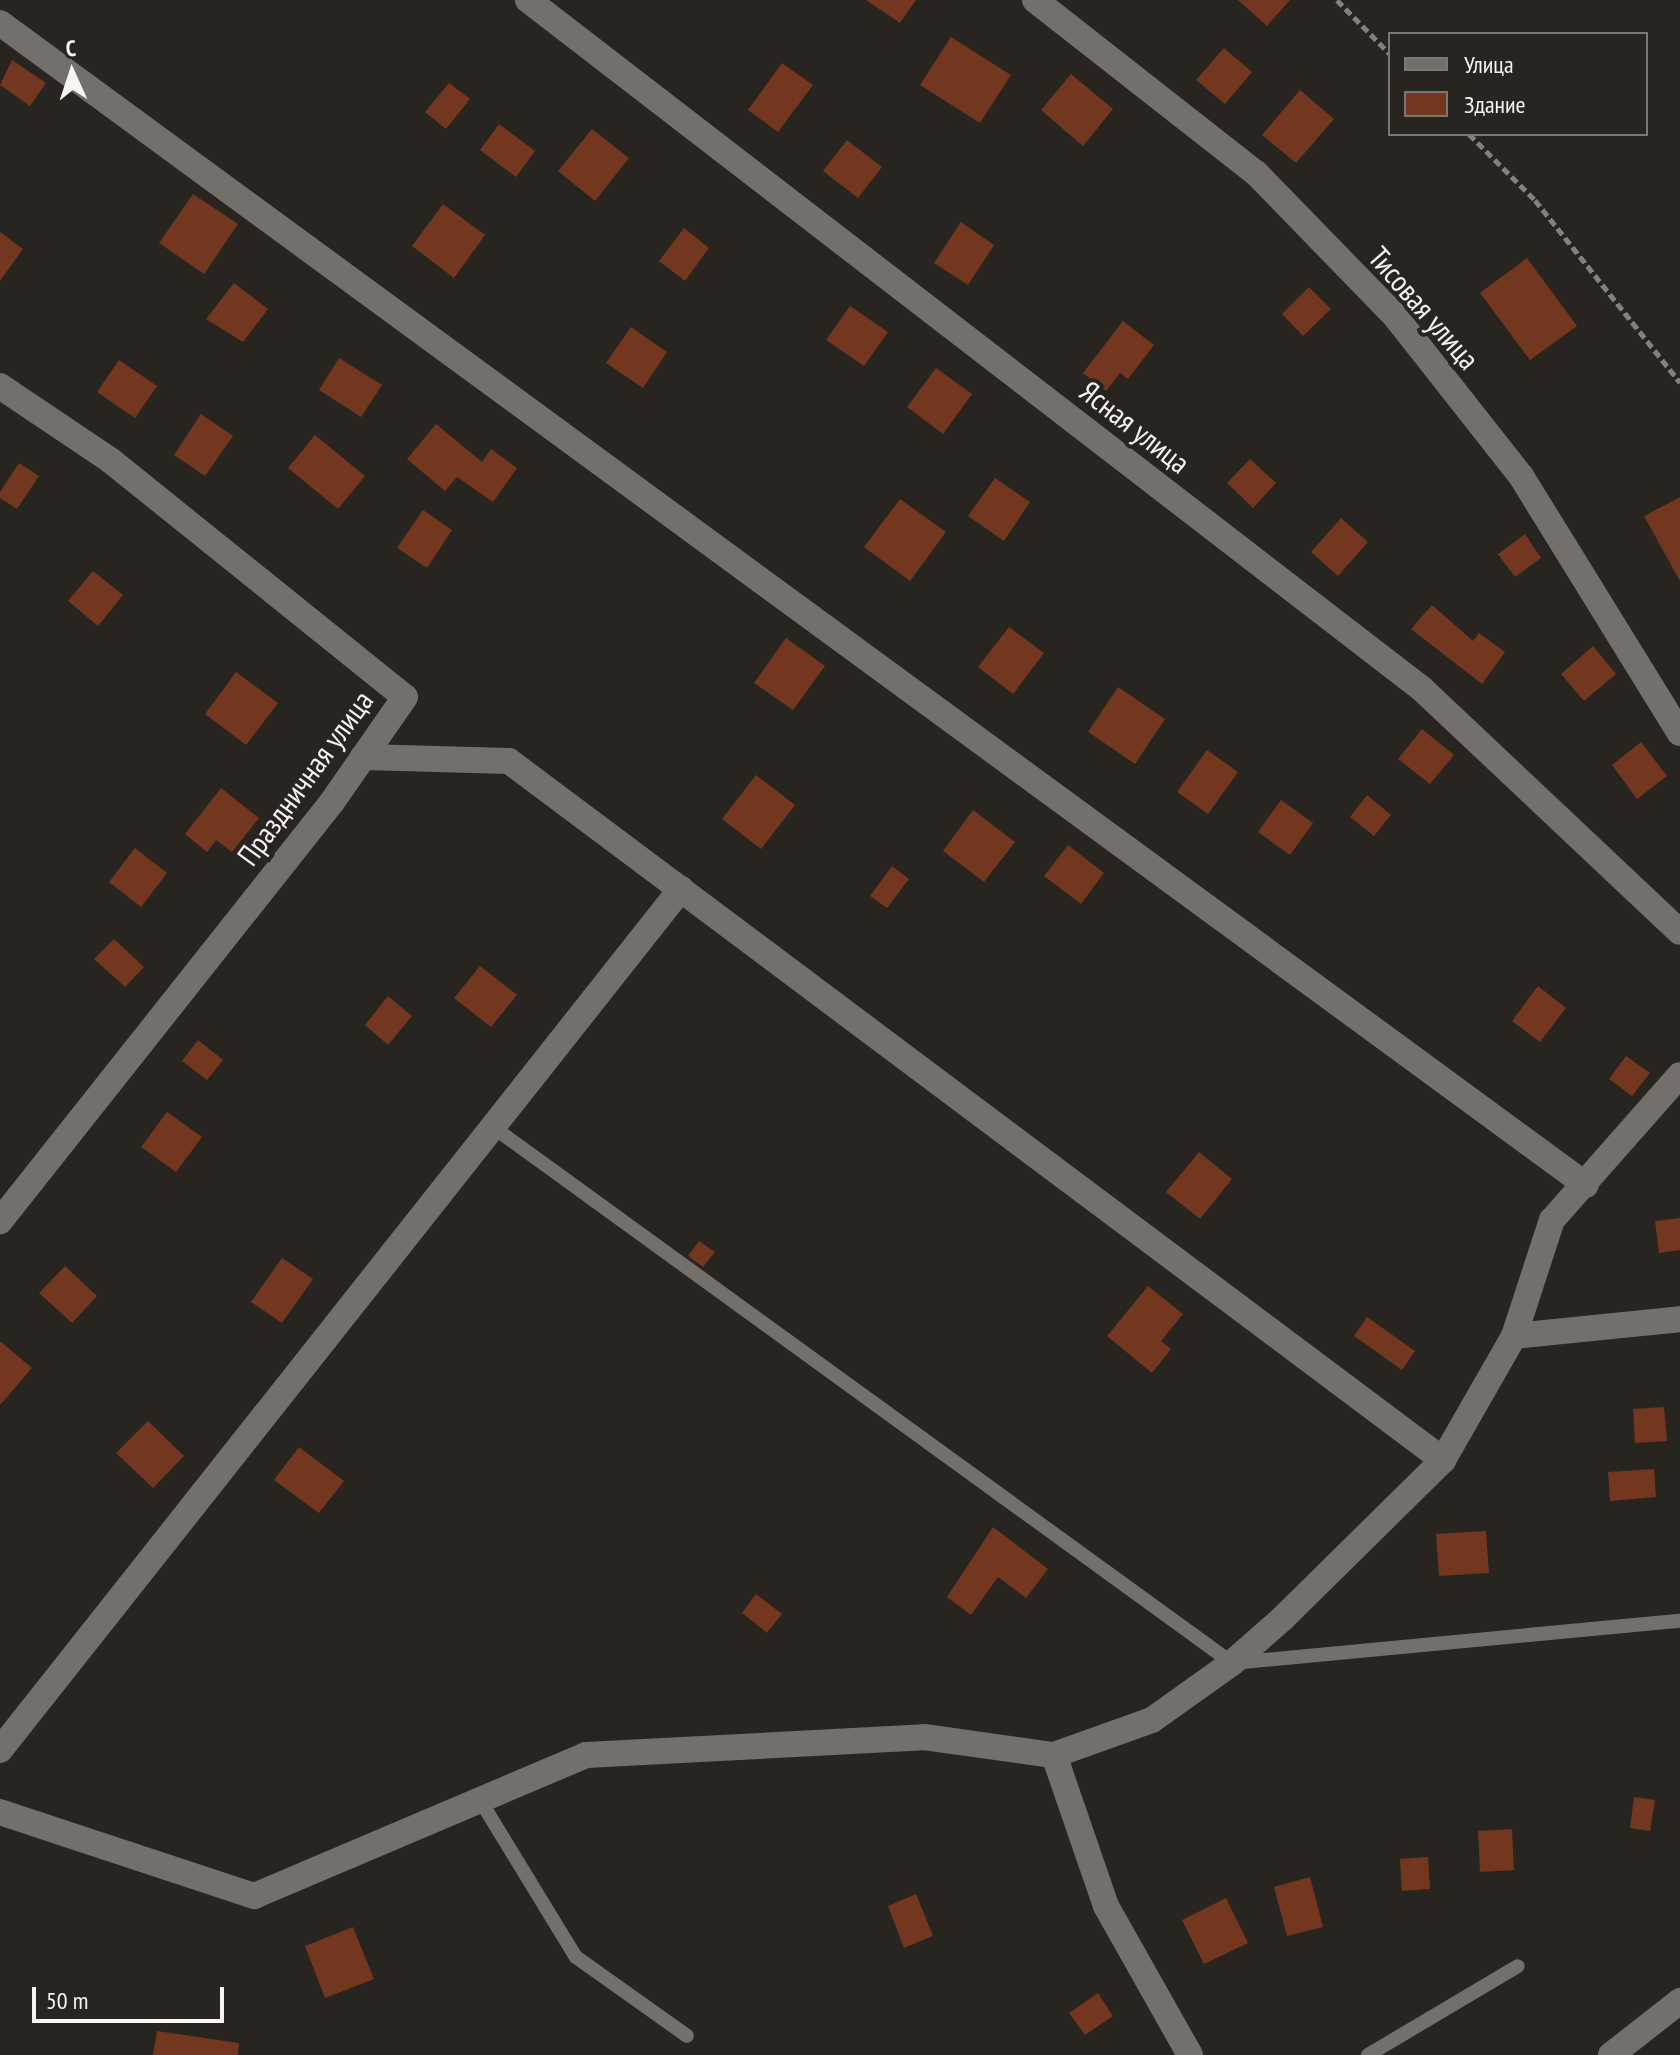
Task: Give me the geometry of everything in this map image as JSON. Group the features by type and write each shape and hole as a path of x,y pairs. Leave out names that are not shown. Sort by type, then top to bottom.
{"street":[{"name":"Ясная улица","path":"528,0 1422,689 1680,932"},
{"name":"Тисовая улица","path":"1035,0 1256,173 1395,316 1521,476 1680,733"},
{"path":"0,23 1586,1185"},
{"name":"Праздничная улица","path":"0,386 110,460 405,697 363,757 0,1221"},
{"path":"363,757 509,761 1443,1460"},
{"path":"0,1750 681,889"},
{"path":"0,1812 254,1896 586,1755 924,1737 1054,1755 1152,1720 1232,1663 1443,1460 1514,1336 1552,1220 1680,1075"},
{"path":"1514,1336 1680,1319"},
{"path":"1054,1755 1106,1906 1190,2055"},
{"path":"1611,2055 1680,2001"}],"lane":[{"path":"493,1127 1232,1663 1680,1621"},
{"path":"480,1800 576,1957 687,2036"},
{"path":"1368,2055 1518,1966"}],"path":[{"path":"1337,0 1388,52"},
{"path":"1471,136 1535,200 1680,382"}],"building":[{"path":"866,0 916,0 900,23"},
{"path":"1238,0 1290,0 1267,26"},
{"path":"951,37 1011,75 980,123 920,85"},
{"path":"1224,48 1252,72 1225,104 1196,80"},
{"path":"12,60 46,83 30,106 0,85"},
{"path":"782,63 813,85 778,132 748,110"},
{"path":"1071,74 1113,109 1083,146 1041,110"},
{"path":"449,83 470,99 446,129 425,112"},
{"path":"1300,90 1334,119 1296,163 1262,135"},
{"path":"499,124 535,151 516,177 480,150"},
{"path":"592,129 629,158 595,201 558,171"},
{"path":"847,140 882,167 858,198 823,171"},
{"path":"193,194 238,224 204,274 159,243"},
{"path":"443,204 485,235 454,278 412,246"},
{"path":"961,222 994,245 968,285 934,263"},
{"path":"684,228 709,248 685,281 659,261"},
{"path":"0,232 23,249 0,281"},
{"path":"1527,258 1577,326 1530,360 1480,293"},
{"path":"234,283 268,309 243,342 206,319"},
{"path":"1309,287 1331,309 1303,336 1282,314"},
{"path":"850,306 888,332 864,366 826,340"},
{"path":"1123,321 1154,345 1128,379 1120,373 1106,391 1083,373"},
{"path":"631,327 667,352 643,388 606,363"},
{"path":"339,358 382,385 361,417 319,390"},
{"path":"119,360 157,386 135,418 97,392"},
{"path":"936,368 972,394 943,434 907,407"},
{"path":"201,414 233,436 205,476 174,455"},
{"path":"436,424 482,462 491,449 517,468 493,502 457,477 445,491 407,459"},
{"path":"315,435 365,476 338,509 288,468"},
{"path":"1250,459 1276,483 1253,508 1227,483"},
{"path":"19,463 39,476 17,509 0,498 0,492"},
{"path":"995,478 1030,502 1004,541 968,516"},
{"path":"1680,497 1680,581 1644,516"},
{"path":"900,499 946,532 910,581 864,547"},
{"path":"423,510 452,530 427,568 397,548"},
{"path":"1341,518 1368,542 1338,576 1311,552"},
{"path":"1525,534 1541,558 1515,577 1498,554"},
{"path":"93,571 123,595 98,626 68,601"},
{"path":"1432,605 1473,641 1479,633 1505,652 1482,684 1411,629"},
{"path":"1009,627 1044,653 1013,694 978,667"},
{"path":"786,638 825,666 793,710 754,683"},
{"path":"1593,646 1616,674 1584,701 1561,674"},
{"path":"236,672 278,703 246,745 205,714"},
{"path":"1118,687 1165,719 1135,764 1088,732"},
{"path":"1422,729 1454,755 1430,784 1398,759"},
{"path":"1641,742 1667,776 1637,799 1612,765"},
{"path":"1207,750 1238,772 1208,814 1177,792"},
{"path":"756,775 795,805 761,849 722,819"},
{"path":"221,788 259,818 232,852 216,840 207,852 185,834"},
{"path":"1367,795 1391,815 1374,836 1350,817"},
{"path":"1281,800 1313,823 1290,855 1258,832"},
{"path":"973,810 1015,842 984,882 943,851"},
{"path":"1068,845 1104,873 1081,904 1044,876"},
{"path":"135,848 167,873 141,907 109,882"},
{"path":"892,866 909,879 887,908 870,896"},
{"path":"114,939 144,967 125,987 94,959"},
{"path":"480,966 517,995 491,1027 454,998"},
{"path":"1538,986 1566,1008 1540,1042 1512,1021"},
{"path":"388,996 412,1016 388,1045 365,1025"},
{"path":"198,1040 223,1060 207,1080 182,1061"},
{"path":"1626,1056 1650,1073 1632,1096 1609,1079"},
{"path":"167,1112 202,1137 176,1172 141,1147"},
{"path":"1199,1152 1232,1179 1200,1219 1166,1192"},
{"path":"1680,1218 1680,1250 1659,1253 1655,1221"},
{"path":"699,1241 715,1252 703,1267 688,1256"},
{"path":"282,1258 313,1279 282,1323 251,1302"},
{"path":"65,1266 97,1296 72,1323 39,1293"},
{"path":"1148,1286 1183,1314 1161,1341 1171,1349 1152,1373 1107,1336"},
{"path":"1367,1317 1415,1351 1402,1370 1354,1336"},
{"path":"0,1341 32,1368 0,1405"},
{"path":"1664,1407 1667,1441 1635,1443 1633,1409"},
{"path":"148,1421 184,1456 153,1488 116,1453"},
{"path":"299,1447 344,1481 319,1513 274,1480"},
{"path":"1654,1469 1656,1497 1610,1501 1608,1472"},
{"path":"993,1527 1048,1569 1026,1598 998,1577 971,1615 947,1597"},
{"path":"1486,1531 1489,1573 1439,1576 1436,1534"},
{"path":"756,1594 782,1614 767,1633 742,1613"},
{"path":"1634,1797 1655,1800 1650,1831 1630,1828"},
{"path":"1512,1829 1514,1870 1480,1872 1478,1831"},
{"path":"1428,1857 1430,1889 1402,1891 1400,1859"},
{"path":"1310,1877 1323,1927 1287,1936 1274,1887"},
{"path":"916,1894 933,1936 904,1948 888,1906"},
{"path":"1226,1898 1248,1943 1204,1964 1182,1920"},
{"path":"353,1927 374,1979 325,1998 305,1946"},
{"path":"1098,1993 1113,2016 1085,2035 1069,2013"},
{"path":"157,2031 239,2043 238,2055 153,2055"}]}
